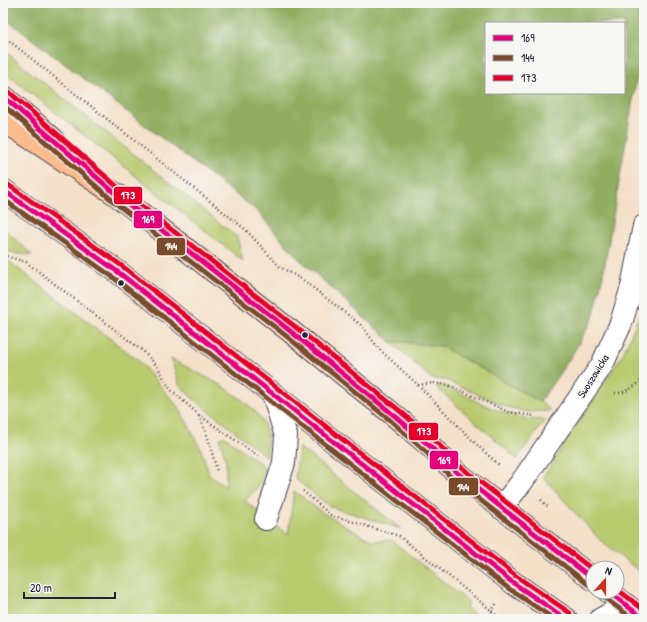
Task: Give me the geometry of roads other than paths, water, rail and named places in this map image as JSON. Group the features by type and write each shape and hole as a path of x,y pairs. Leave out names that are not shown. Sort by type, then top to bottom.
{"main road":[{"path":"3,96 117,195 289,330 395,416 432,448 456,472 585,573"},
{"path":"3,120 117,195"},
{"path":"3,190 118,272 512,582 566,619"},
{"path":"619,605 644,619"}],"street":[{"name":"Swoszowicka","path":"501,508 521,482 602,365 621,323 632,287 644,226"},
{"path":"266,519 284,463 286,436 273,394"},
{"path":"601,619 619,605"}]}
